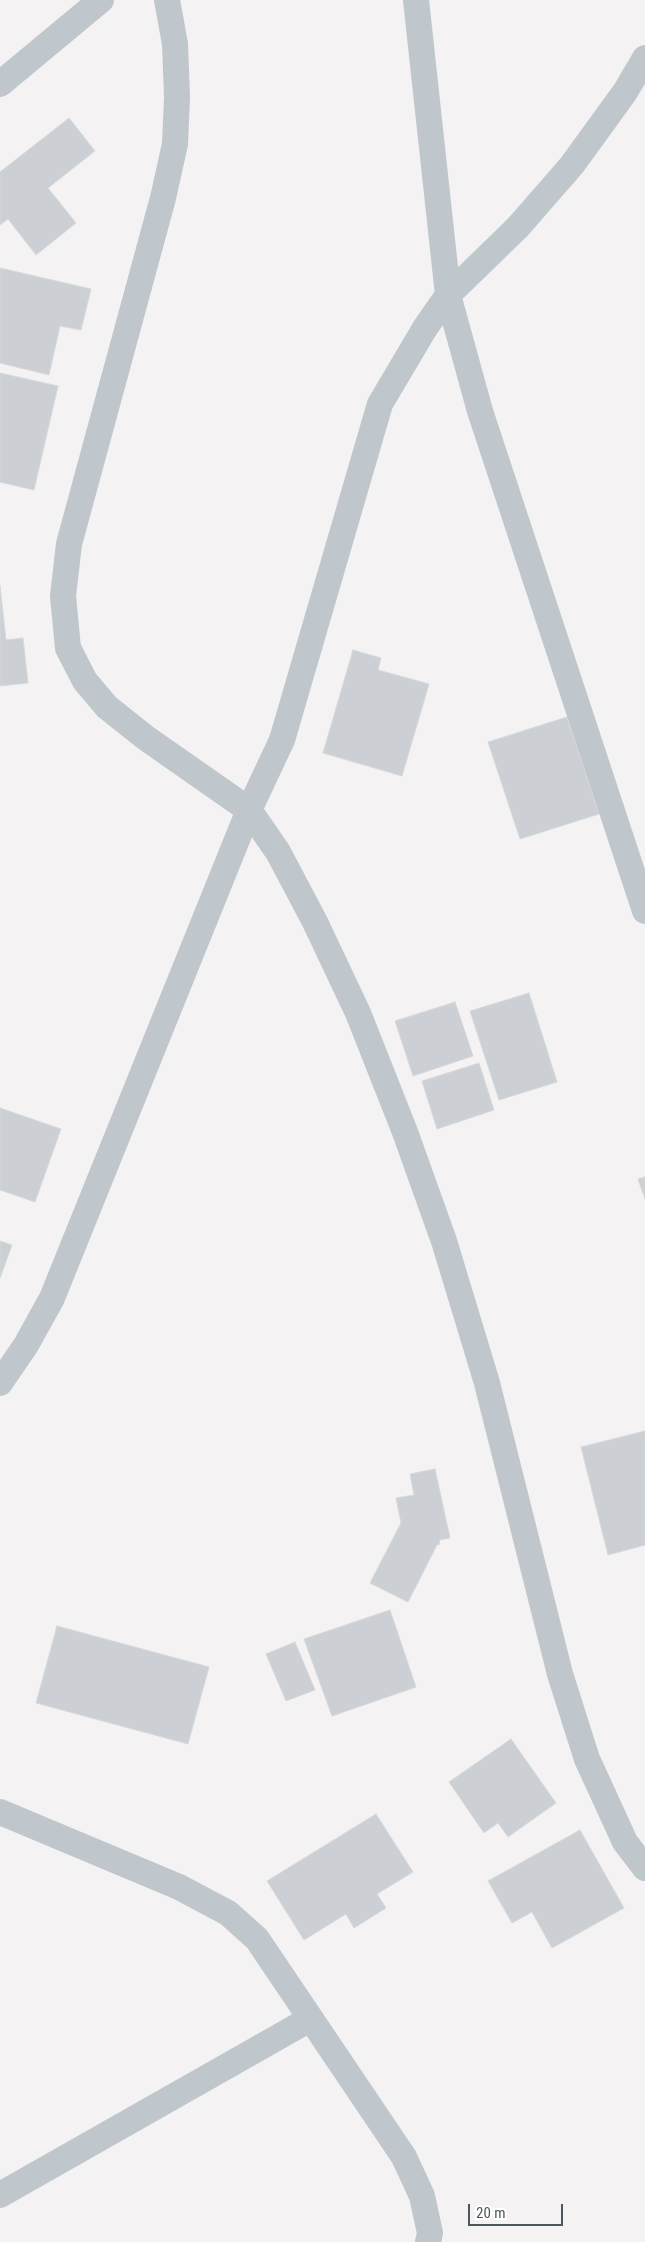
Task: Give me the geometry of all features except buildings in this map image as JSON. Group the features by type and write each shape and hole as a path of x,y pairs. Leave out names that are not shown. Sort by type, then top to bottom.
{"street":[{"path":"0,84 101,0"},
{"path":"167,0 175,44 177,97 175,144 160,208 69,544 63,596 68,648 85,681 107,707 146,738 250,810 278,852 319,930 358,1013 405,1132 444,1241 484,1374 560,1674 586,1759 625,1842 645,1868"},
{"path":"416,0 448,295 480,411 645,911"},
{"path":"0,1383 26,1345 52,1298 250,810 282,740 380,404 425,328 448,295 518,227 572,165 624,92 645,58"},
{"path":"0,1812 179,1887 228,1913 257,1939 404,2157 422,2196 430,2233 428,2242"},
{"path":"0,2195 310,2019"}]}
